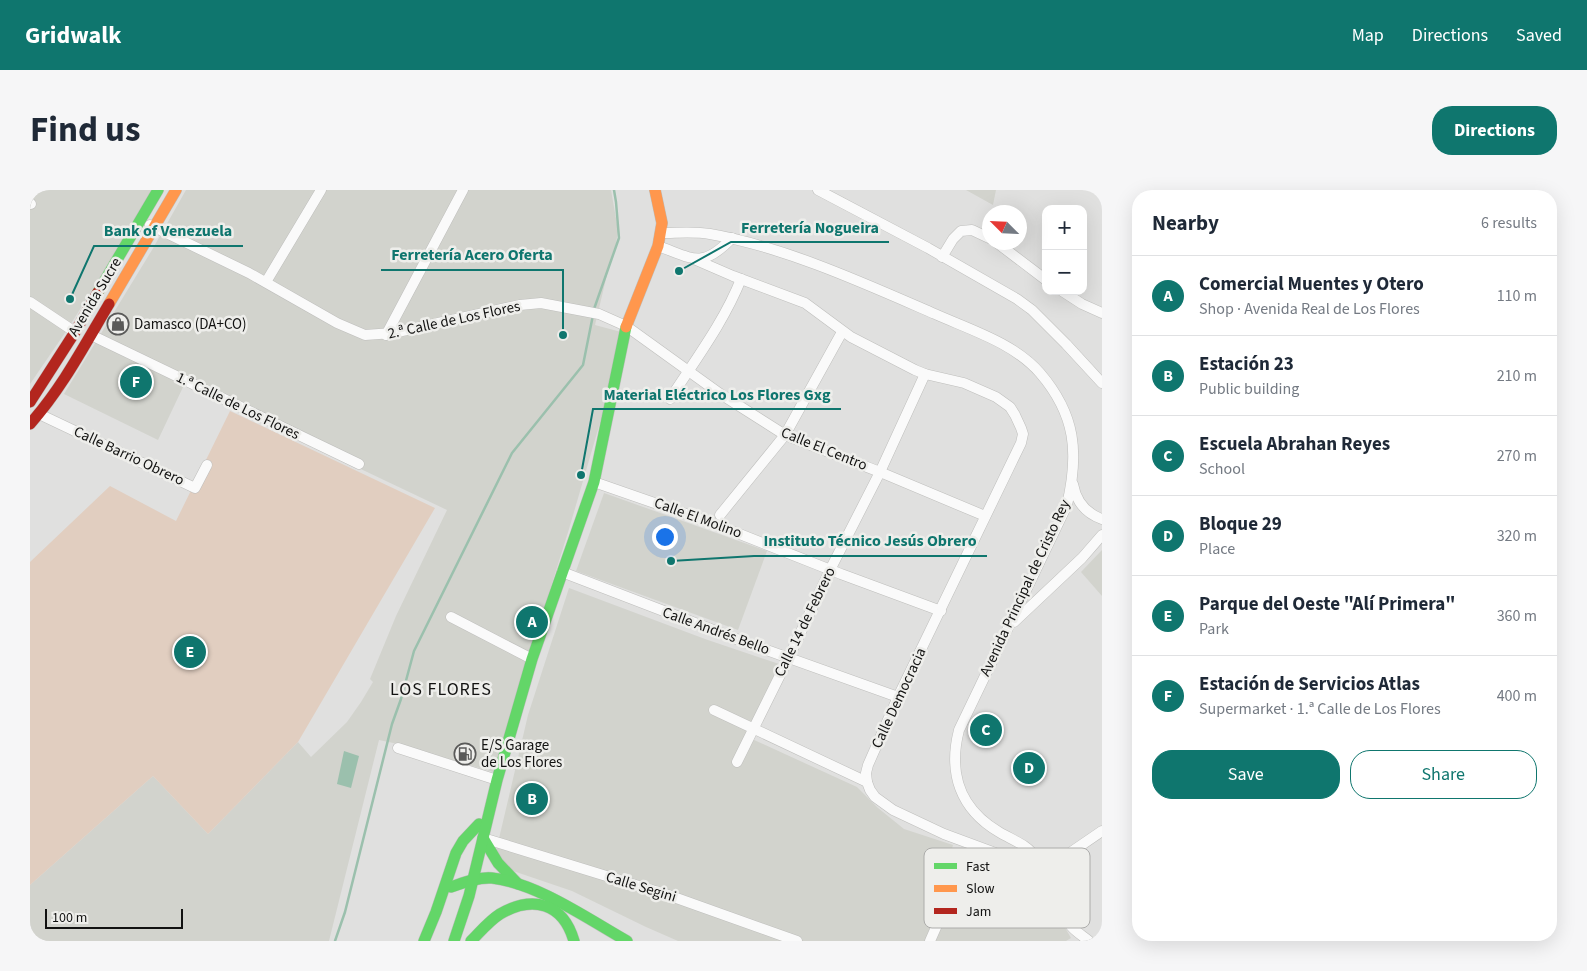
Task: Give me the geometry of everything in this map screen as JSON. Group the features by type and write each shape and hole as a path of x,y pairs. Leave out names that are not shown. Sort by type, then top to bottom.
{"main road":[{"name":"Avenida Sucre","path":"30,402 75,332 158,190"},
{"name":"Avenida Sucre","path":"30,424 64,380 176,190"},
{"path":"454,941 474,879 497,780 532,659 594,482 626,326 658,246 661,233 660,213 655,190"},
{"path":"433,941 451,887 479,824 493,800"},
{"path":"424,941 456,853 463,841 479,824"},
{"path":"483,838 496,863 518,884"},
{"path":"451,887 474,879 491,878 518,884 557,900 627,941"},
{"path":"471,941 498,915 516,907 533,904 550,907 559,913 565,920 574,941"}],"street":[{"path":"266,282 321,190"},
{"path":"386,335 462,190"},
{"path":"818,190 942,257 1032,310 1102,384"},
{"name":"2.ª Calle de Los Flores","path":"140,220 266,282 348,328 365,334 386,335 520,305 541,303 599,314 626,326"},
{"path":"942,257 953,239 961,231 972,230 982,234"},
{"name":"Avenida Principal de Cristo Rey","path":"661,233 709,233 732,238 802,260 878,289 1006,346 1038,371 1059,400 1072,434 1074,460 1067,505 959,730 954,755 957,781 974,812 990,826 1027,848"},
{"path":"696,260 705,258 720,250 732,238"},
{"path":"658,246 805,303 817,310 842,332 925,374"},
{"path":"1007,250 1042,277"},
{"path":"670,399 724,316 733,300 740,279"},
{"path":"1068,295 1102,313"},
{"path":"30,302 75,332"},
{"name":"Calle El Centro","path":"626,326 718,393 785,435 985,516"},
{"path":"720,515 785,435 842,332"},
{"name":"1.ª Calle de Los Flores","path":"91,336 359,464"},
{"name":"Calle Democracia","path":"867,782 866,773 868,765 898,697 1022,443 1023,434 1015,415 1010,407 996,397 964,384 925,374"},
{"name":"Calle 14 de Febrero","path":"737,762 830,570 880,472 925,374"},
{"name":"Calle Barrio Obrero","path":"39,414 195,488 207,465"},
{"path":"1072,481 1074,494 1082,505 1092,515 1102,519"},
{"name":"Calle El Molino","path":"594,482 712,523 830,570 941,611"},
{"path":"1010,626 1082,558 1102,535"},
{"name":"Calle Andrés Bello","path":"562,572 747,643 898,697"},
{"path":"451,617 532,659"},
{"path":"714,710 867,782 875,797 893,810 944,834 982,848"},
{"path":"398,748 497,780"},
{"path":"1077,848 1102,831"},
{"name":"Calle Segini","path":"483,838 668,895 797,941"},
{"path":"930,941 936,928"},
{"name":"Avenida Principal de Cristo Rey","path":"1073,928 1089,941"}],"shaded area":[{"path":"30,190 154,190 69,327 30,384"},
{"path":"186,190 611,190 618,230 595,325 621,332 606,402 569,529 493,772 379,740 329,941 30,941 30,885 153,776 208,834 298,742 311,757 347,722 373,682 370,679 396,616 447,510 184,385 158,440 64,394 152,250"},
{"path":"966,190 996,190 993,205"},
{"path":"230,411 435,508 298,742 208,834 153,776 30,885 30,562 110,486 176,521"},
{"path":"604,493 767,551 738,630 576,571"},
{"path":"1102,550 1102,596 1081,572"},
{"path":"569,588 705,639 785,666 752,739 857,787 878,808 904,829 953,845 952,848 924,848 924,928 1065,928 1071,938 1066,941 678,941 572,891 493,864 528,715"},
{"path":"344,751 359,756 351,788 337,784"}],"waterway":[{"path":"594,309 619,238 614,190"},
{"path":"335,941 345,912 392,724 414,651 512,453 583,365 593,315"}],"traffic: fast":[{"path":"98,292 158,190"},
{"path":"454,941 469,896 497,780 532,659 594,482 626,327"},
{"path":"424,941 456,853 463,841 479,824"},
{"path":"483,838 498,863 518,884"},
{"path":"451,887 482,878 509,881 562,903 627,941"},
{"path":"471,941 488,923 500,914 512,908 535,904 545,906 562,918 569,928 574,941"}],"traffic: slow":[{"path":"109,304 176,190"},
{"path":"626,327 658,246 662,223 655,190"}],"traffic: jam":[{"path":"30,402 98,292"},
{"path":"30,424 62,381 109,304"}],"place":[{"name":"Ferretería Nogueira","path":"679,271"},
{"name":"Bank of Venezuela","path":"70,299"},
{"name":"Damasco (DA+CO)","path":"118,324"},
{"name":"Ferretería Acero Oferta","path":"563,335"},
{"name":"Estación de Servicios Atlas","path":"136,382"},
{"name":"Material Eléctrico Los Flores Gxg","path":"581,475"},
{"name":"Instituto Técnico Jesús Obrero","path":"671,561"},
{"name":"Comercial Muentes y Otero","path":"532,622"},
{"name":"Parque del Oeste \"Alí Primera\"","path":"190,652"},
{"name":"Escuela Abrahan Reyes","path":"986,730"},
{"name":"E/S Garage de Los Flores","path":"465,754"},
{"name":"Bloque 29","path":"1029,768"},
{"name":"Estación 23","path":"532,799"}],"district":[{"name":"LOS FLORES","path":"441,689"}]}
